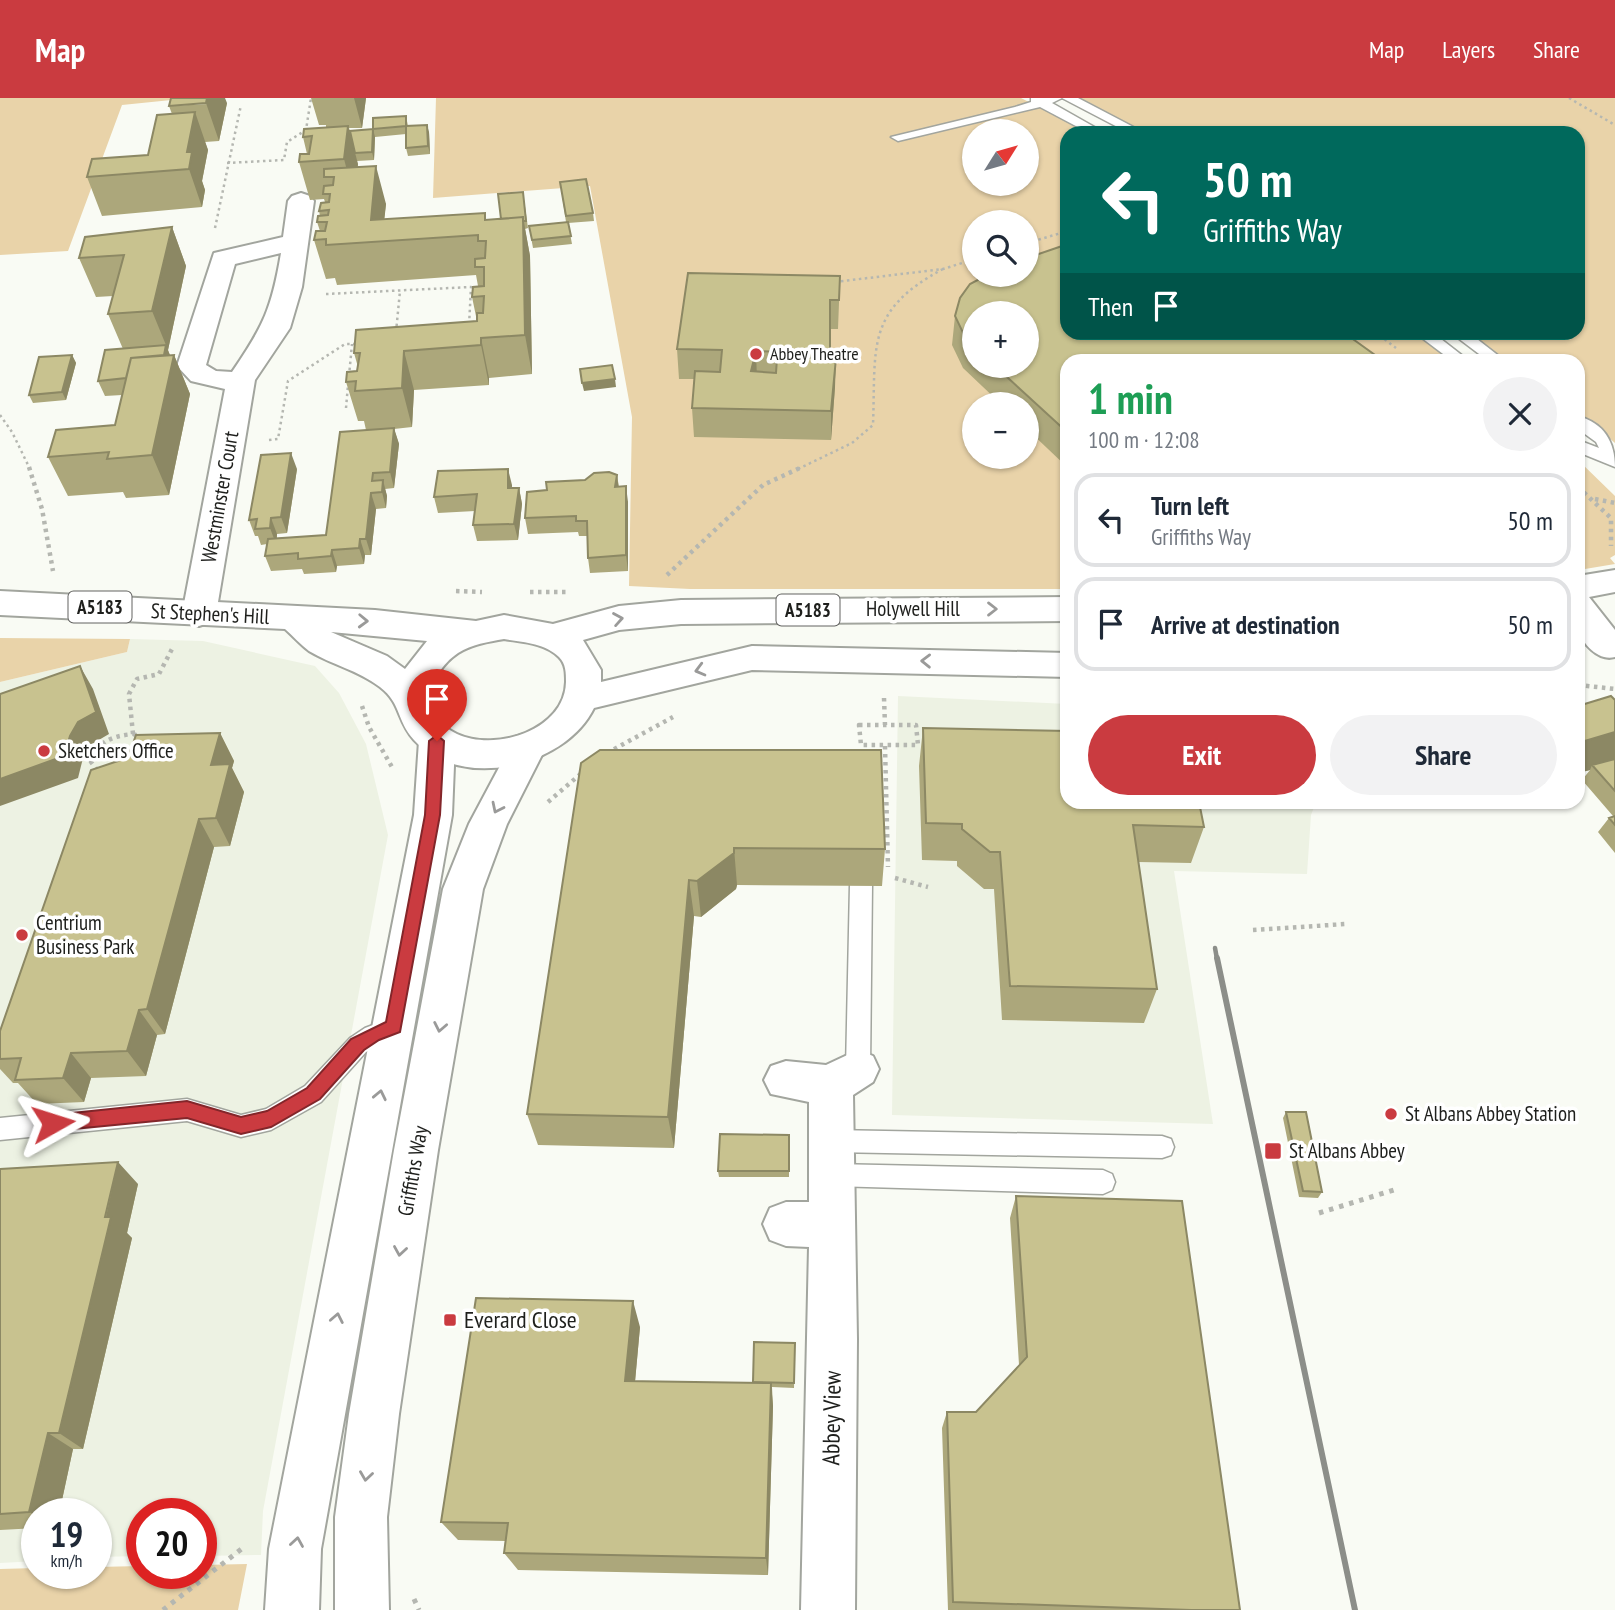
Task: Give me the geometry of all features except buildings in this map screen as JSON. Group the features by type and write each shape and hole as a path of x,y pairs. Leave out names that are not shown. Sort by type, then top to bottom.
{"street":[{"name":"Westminster Court","path":"199,614 241,380 276,328 289,287 301,201"},
{"path":"241,380 217,382 196,372 191,366 223,259 294,242"},
{"path":"1585,586 1615,581"},
{"name":"St Stephen's Hill","path":"0,603 375,622 430,630 475,632"},
{"name":"Holywell Hill","path":"552,636 619,618 681,612 1060,609"},
{"path":"1585,617 1604,650"},
{"name":"St Stephen's Hill","path":"295,619 321,642 375,665 411,692"},
{"name":"A5183","path":"411,692 417,674 440,649 475,632 520,627 552,636 572,649 581,659 586,680 584,698"},
{"path":"411,692 413,714 419,724 437,741 477,754 497,754 528,747 567,724 584,698 621,693 706,668 752,658 1060,665"},
{"path":"292,1610 295,1549 433,815 437,741"},
{"name":"Griffiths Way","path":"362,1610 361,1517 374,1415 416,1150 463,889 488,824 528,747"},
{"name":"Abbey View","path":"825,1078 832,1158 833,1225 828,1610"},
{"path":"786,1224 833,1225"}],"lane":[{"path":"898,137 1036,100 1056,98"},
{"path":"1068,98 1125,126"},
{"path":"1036,100 1086,126"},
{"path":"1431,340 1451,354"},
{"path":"1468,340 1488,354"},
{"path":"1585,426 1603,439 1613,460"},
{"path":"1585,448 1613,460"},
{"path":"825,1078 861,885"},
{"path":"0,1129 187,1110 241,1126 271,1119 313,1094 358,1045 373,1035 394,1027"},
{"path":"832,1158 1162,1147"},
{"path":"832,1158 1104,1182"}],"path":[{"path":"283,166 287,142 306,130 311,98"},
{"path":"1569,98 1615,125"},
{"path":"223,259 211,254 227,163 241,105"},
{"path":"227,163 284,160"},
{"path":"1039,239 1060,233"},
{"path":"835,282 943,269 962,263"},
{"path":"658,584 763,485 852,443 873,425 881,327 892,304 915,284 943,269"},
{"path":"321,295 471,287 469,336"},
{"path":"396,341 400,290"},
{"path":"228,444 278,439 288,381 345,344 363,343"},
{"path":"346,408 352,344"},
{"path":"0,415 26,455 36,487 55,581 56,604"},
{"path":"1585,493 1611,518 1610,544 1615,553"},
{"path":"1593,499 1615,503"},
{"path":"133,734 129,694 137,679 159,674 173,647 199,614"},
{"path":"1585,686 1615,689"},
{"path":"884,688 885,725"},
{"path":"362,704 369,727 393,770"},
{"path":"605,755 675,716"},
{"path":"859,725 885,725 916,725 918,745 862,745 859,725"},
{"path":"133,734 147,739 152,748 144,766 118,778 102,776 95,772 91,762 97,747 118,735 133,734"},
{"path":"885,746 889,877 928,887"},
{"path":"544,806 594,763"},
{"path":"1253,930 1346,924"},
{"path":"1319,1213 1397,1189"},
{"path":"163,1610 208,1578 250,1541"},
{"path":"410,1590 419,1610"}],"shaded area":[{"path":"0,98 191,98 122,105 68,251 0,255"},
{"path":"436,98 1021,98 1075,126 1060,126 1060,340 1425,340 1445,354 1060,354 1060,589 690,589 629,586 632,417 590,186 433,198"},
{"path":"1068,98 1615,98 1615,443 1585,418 1585,354 1490,354 1468,340 1585,340 1585,126 1125,126"},
{"path":"1585,467 1615,496 1615,555 1610,558 1615,564 1585,569"},
{"path":"0,638 130,639 127,652 0,682"},
{"path":"130,639 203,641 315,666 339,693 366,744 388,835 263,1511 261,1555 217,1556 217,1498 126,1498 126,1556 112,1557 112,1498 21,1498 21,1562 0,1563 0,682 127,652"},
{"path":"898,696 1060,704 1060,809 1313,809 1307,874 1174,871 1213,1124 892,1115"},
{"path":"247,1564 238,1610 0,1610 0,1569 21,1568 21,1589 112,1589 112,1567 126,1566 126,1589 217,1589 217,1565"}],"railway":[{"path":"1215,948 1217,959"},
{"path":"1217,958 1355,1610"}],"place":[{"name":"Abbey Theatre","path":"756,354"},
{"name":"Sketchers Office","path":"44,751"},
{"name":"Centrium Business Park","path":"22,935"},
{"name":"St Albans Abbey Station","path":"1391,1114"},
{"name":"St Albans Abbey","path":"1273,1151"},
{"name":"Everard Close","path":"450,1320"}],"route":[{"path":"53,1123 187,1110 241,1126 271,1119 313,1094 358,1045 373,1035 394,1027 433,815 437,741"}]}
